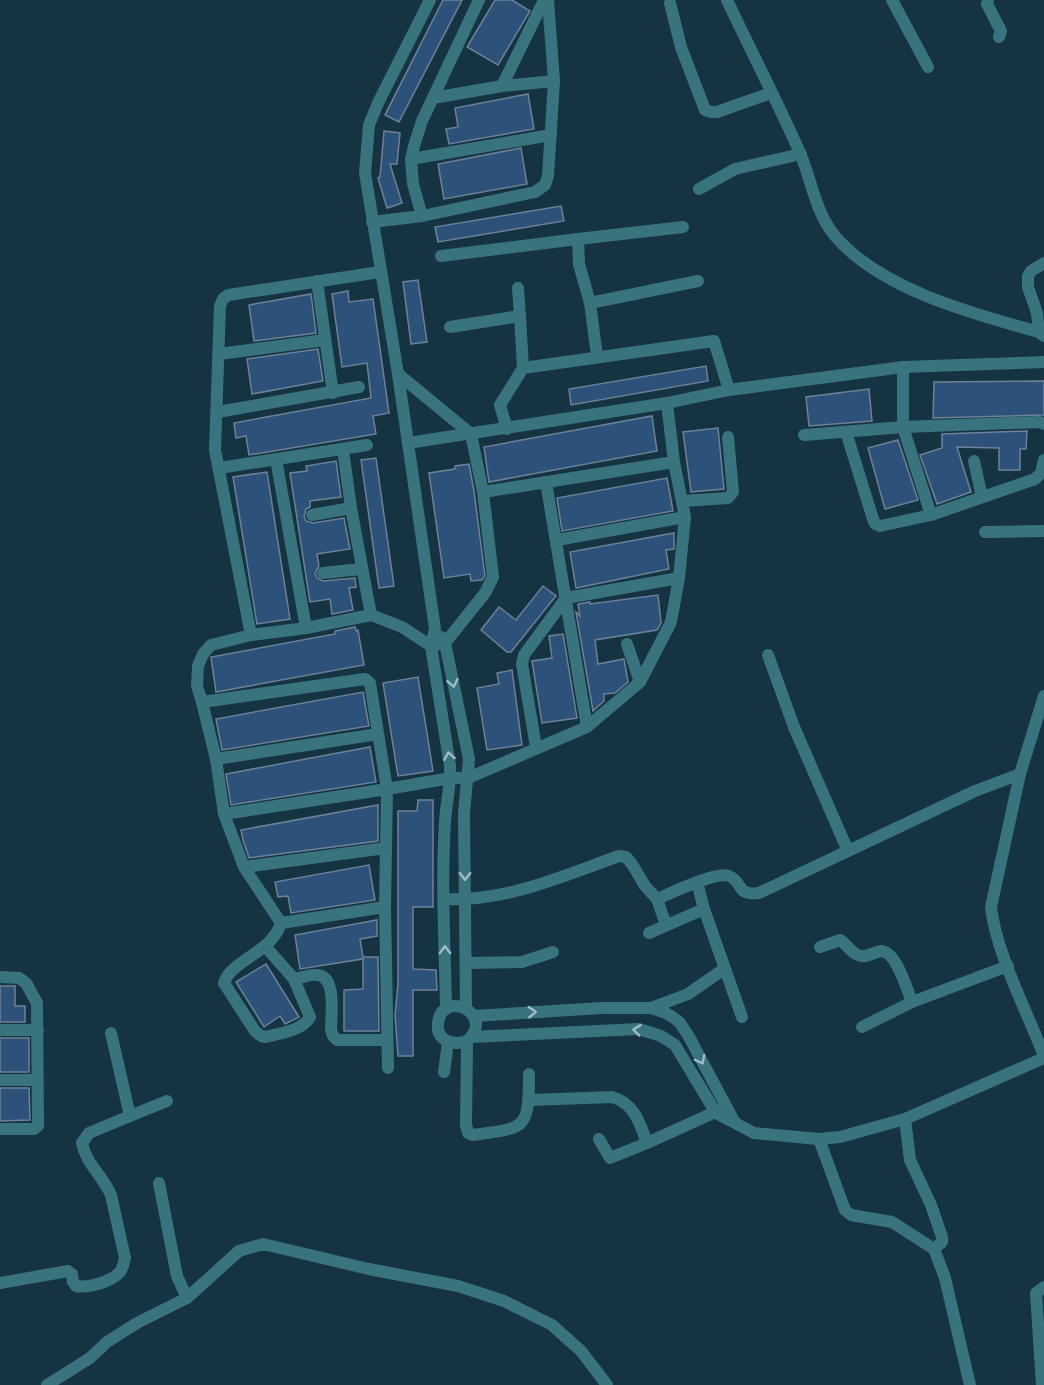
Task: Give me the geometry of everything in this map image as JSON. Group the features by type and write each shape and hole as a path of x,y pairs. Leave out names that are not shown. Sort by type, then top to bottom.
{"street":[{"path":"430,0 369,125 365,173 398,374 435,629 431,646 450,766 451,778 445,820 446,1009"},
{"path":"422,216 413,184 411,159 422,121 479,0"},
{"path":"372,222 422,216 535,192 545,185 548,176 554,81 546,0"},
{"path":"502,86 546,0"},
{"path":"727,0 801,154 818,209 827,226 850,251 875,271 934,300 1042,334"},
{"path":"892,0 928,67"},
{"path":"988,0 987,4 1001,31 999,37"},
{"path":"670,3 681,47 705,110 717,112 771,93"},
{"path":"433,98 502,86 554,81"},
{"path":"411,159 551,135"},
{"path":"699,189 735,169 801,154"},
{"path":"441,256 683,227"},
{"path":"578,239 579,264 590,303 597,357"},
{"path":"1042,334 1028,283 1031,271 1044,263"},
{"path":"251,634 215,450 220,306 228,295 380,272"},
{"path":"317,281 333,393"},
{"path":"590,303 699,281"},
{"path":"507,429 500,405 523,368 518,288"},
{"path":"450,327 520,315"},
{"path":"219,354 326,340"},
{"path":"523,368 714,341 729,390"},
{"path":"408,443 667,403 729,390 903,367 1044,362"},
{"path":"903,367 903,427 931,515"},
{"path":"265,946 294,979 310,1017 307,1023 300,1027 266,1037 261,1036 224,983 228,975 278,933 280,923 244,867 224,814 216,759 197,686 198,666 203,654 211,645 251,634 306,628 370,615 402,627 431,646 445,643 485,593 493,577 483,492 471,434 398,374"},
{"path":"218,412 358,387"},
{"path":"224,814 451,778 468,778 587,726 640,682 671,622 679,578 685,517 674,462 667,403"},
{"path":"804,435 903,427 1040,422 1044,424"},
{"path":"846,432 875,524 880,526 931,515 1037,478 1041,473 1044,460"},
{"path":"683,501 731,496 733,492 728,437"},
{"path":"219,468 368,445"},
{"path":"343,450 370,615"},
{"path":"276,459 306,628"},
{"path":"975,461 982,497"},
{"path":"483,492 674,462"},
{"path":"546,482 587,726"},
{"path":"312,515 351,508"},
{"path":"557,540 685,517"},
{"path":"985,532 1044,531"},
{"path":"323,573 361,569"},
{"path":"536,747 522,664 524,655 566,598 679,578"},
{"path":"435,629 445,643 469,759 464,813 466,963 470,1012 476,1026 470,1039 466,1125 468,1133 472,1135 512,1129 521,1124 527,1116 529,1074"},
{"path":"627,644 640,682"},
{"path":"768,655 794,727 848,851"},
{"path":"202,702 365,680 370,683 387,789 385,907 388,1068"},
{"path":"721,1110 680,1023 666,1013 651,1008 470,1012 456,1005 446,1009 439,1016 437,1026 440,1036 448,1042 458,1044 470,1039 603,1029 639,1029 661,1036 675,1045 721,1110 734,1121 754,1133 819,1139 840,1137 905,1119 1044,1057 1008,966 993,923 991,907 1020,774 1044,696"},
{"path":"216,759 378,734"},
{"path":"657,898 697,882 729,876 748,895 759,893 975,791 1020,774"},
{"path":"244,867 386,848"},
{"path":"444,899 465,900 522,891 619,856 626,857 645,886 657,898 666,925"},
{"path":"697,882 704,909 742,1017"},
{"path":"280,923 385,907"},
{"path":"649,933 704,909"},
{"path":"820,946 840,940 857,955 865,956 882,951 889,953 895,960 912,1002"},
{"path":"466,963 522,962 554,952"},
{"path":"862,1027 912,1002 1008,966"},
{"path":"651,1008 688,993 724,969"},
{"path":"294,979 317,975 325,977 331,985 331,1030 337,1040 387,1040"},
{"path":"0,977 19,978 26,983 37,1003 38,1030 36,1128 0,1129"},
{"path":"602,1008 603,1029"},
{"path":"0,1030 38,1030"},
{"path":"111,1033 130,1116"},
{"path":"444,1072 448,1042"},
{"path":"0,1080 37,1080"},
{"path":"529,1100 612,1097 623,1100 634,1112 647,1143"},
{"path":"0,1283 68,1270 76,1286 89,1287 119,1273 125,1258 111,1195 107,1185 84,1154 82,1143 89,1133 167,1101"},
{"path":"598,1139 609,1158 721,1110"},
{"path":"905,1119 910,1160 931,1205 942,1238 942,1242 934,1249"},
{"path":"819,1139 845,1210 851,1215 892,1222 934,1249 945,1278 970,1385"},
{"path":"159,1183 177,1276 187,1298"},
{"path":"47,1385 90,1358 107,1342 137,1323 187,1298 239,1251 263,1244 297,1250 369,1269 458,1286 504,1301 552,1324 581,1351 607,1385"},
{"path":"1040,1385 1036,1293 1044,1287"}],"building":[{"path":"443,0 462,0 399,122 385,115"},
{"path":"495,0 512,0 530,11 498,65 467,47"},
{"path":"528,94 534,129 449,144 446,129 458,127 455,108"},
{"path":"384,131 400,133 397,164 390,164 402,203 387,208 378,178 380,177"},
{"path":"521,148 527,184 444,199 438,164"},
{"path":"561,206 564,221 438,242 435,227"},
{"path":"418,280 427,342 411,344 403,282"},
{"path":"348,291 349,302 373,299 389,413 373,416 376,434 249,455 246,436 236,438 234,423 371,398 367,363 342,367 332,294"},
{"path":"311,294 316,333 254,341 249,305"},
{"path":"318,349 323,381 252,394 247,359"},
{"path":"706,366 708,381 571,405 569,389"},
{"path":"1044,381 1044,415 933,418 934,382"},
{"path":"869,389 872,421 809,426 806,397"},
{"path":"652,416 657,451 489,482 484,447"},
{"path":"718,428 724,489 691,492 683,432"},
{"path":"1027,431 1026,449 1020,449 1020,470 999,470 999,448 957,447 971,492 937,504 920,455 942,448 942,434"},
{"path":"898,440 918,500 885,509 868,448"},
{"path":"376,458 394,586 379,588 361,460"},
{"path":"336,461 341,497 310,501 310,507 306,509 304,516 306,521 313,523 344,518 350,549 317,554 319,566 315,573 317,578 323,581 355,578 356,587 349,588 353,610 332,614 330,599 310,602 290,473 307,471 306,466"},
{"path":"469,464 485,576 482,580 471,581 470,574 444,578 429,473 455,469 455,466"},
{"path":"267,472 290,619 257,624 233,477"},
{"path":"667,478 673,511 562,531 557,498"},
{"path":"674,533 674,549 666,550 669,569 576,588 570,552"},
{"path":"543,586 556,596 511,652 507,652 481,630 499,607 516,620"},
{"path":"658,595 661,623 657,630 595,640 598,664 624,659 628,682 615,693 604,694 604,701 593,711 576,612 580,616 578,604"},
{"path":"355,627 356,631 358,630 364,665 216,692 211,657 335,634 335,631"},
{"path":"563,634 577,718 542,723 532,661 552,658 549,636"},
{"path":"512,670 522,745 487,750 477,688 499,684 497,673"},
{"path":"418,677 433,771 398,776 383,683"},
{"path":"363,692 369,726 222,750 216,719"},
{"path":"370,747 376,782 231,805 226,774"},
{"path":"418,800 433,800 433,907 413,907 413,969 436,970 437,990 413,990 413,1056 398,1056 395,1015 398,984 398,811 417,811"},
{"path":"378,805 378,841 249,858 243,840 241,830"},
{"path":"369,865 375,900 291,913 288,896 278,897 275,882"},
{"path":"377,920 377,936 360,939 363,957 378,957 379,1031 344,1031 344,990 363,989 363,959 300,969 295,935"},
{"path":"266,964 299,1017 285,1024 280,1016 264,1027 236,982"},
{"path":"0,986 15,986 15,1006 25,1006 25,1022 0,1022"},
{"path":"0,1038 29,1038 29,1072 0,1072"},
{"path":"0,1088 29,1088 30,1120 0,1121"}]}
